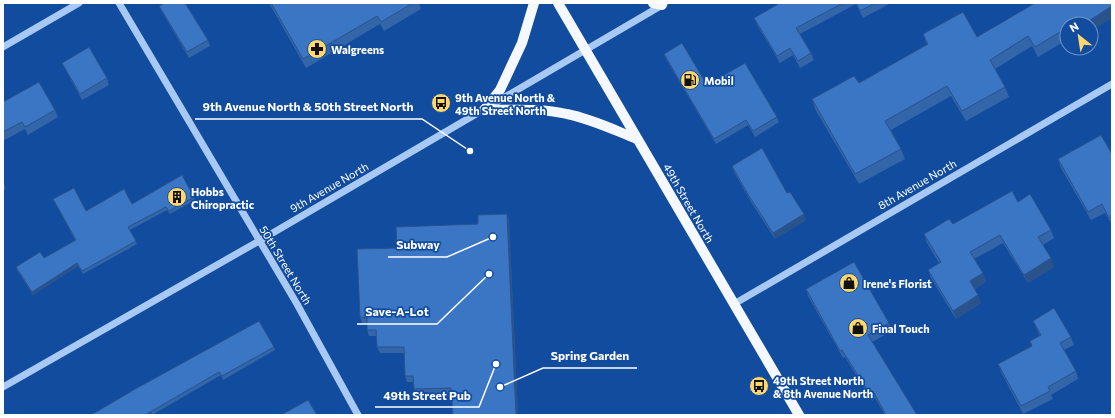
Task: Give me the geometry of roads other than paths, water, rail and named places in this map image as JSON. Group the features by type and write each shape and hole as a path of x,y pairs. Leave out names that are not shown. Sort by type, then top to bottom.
{"main road":[{"path":"484,110 503,84 522,43 534,3"},
{"name":"49th Street North","path":"558,3 799,415"},
{"path":"484,110 566,113 591,120 637,139"}],"street":[{"path":"3,47 79,3"},
{"name":"50th Street North","path":"119,3 297,304 358,415"},
{"name":"9th Avenue North","path":"3,387 259,242 484,110 660,4"},
{"name":"8th Avenue North","path":"734,304 1112,84"}],"place":[{"name":"Walgreens","path":"317,49"},
{"name":"Mobil","path":"690,80"},
{"name":"9th Avenue North & 49th Street North","path":"441,103"},
{"name":"9th Avenue North & 50th Street North","path":"470,151"},
{"name":"Hobbs Chiropractic","path":"177,197"},
{"name":"Subway","path":"493,237"},
{"name":"Save-A-Lot","path":"489,274"},
{"name":"Irene's Florist","path":"849,283"},
{"name":"Final Touch","path":"858,328"},
{"name":"49th Street Pub","path":"496,364"},
{"name":"49th Street North & 8th Avenue North","path":"759,386"},
{"name":"Spring Garden","path":"500,387"}]}
